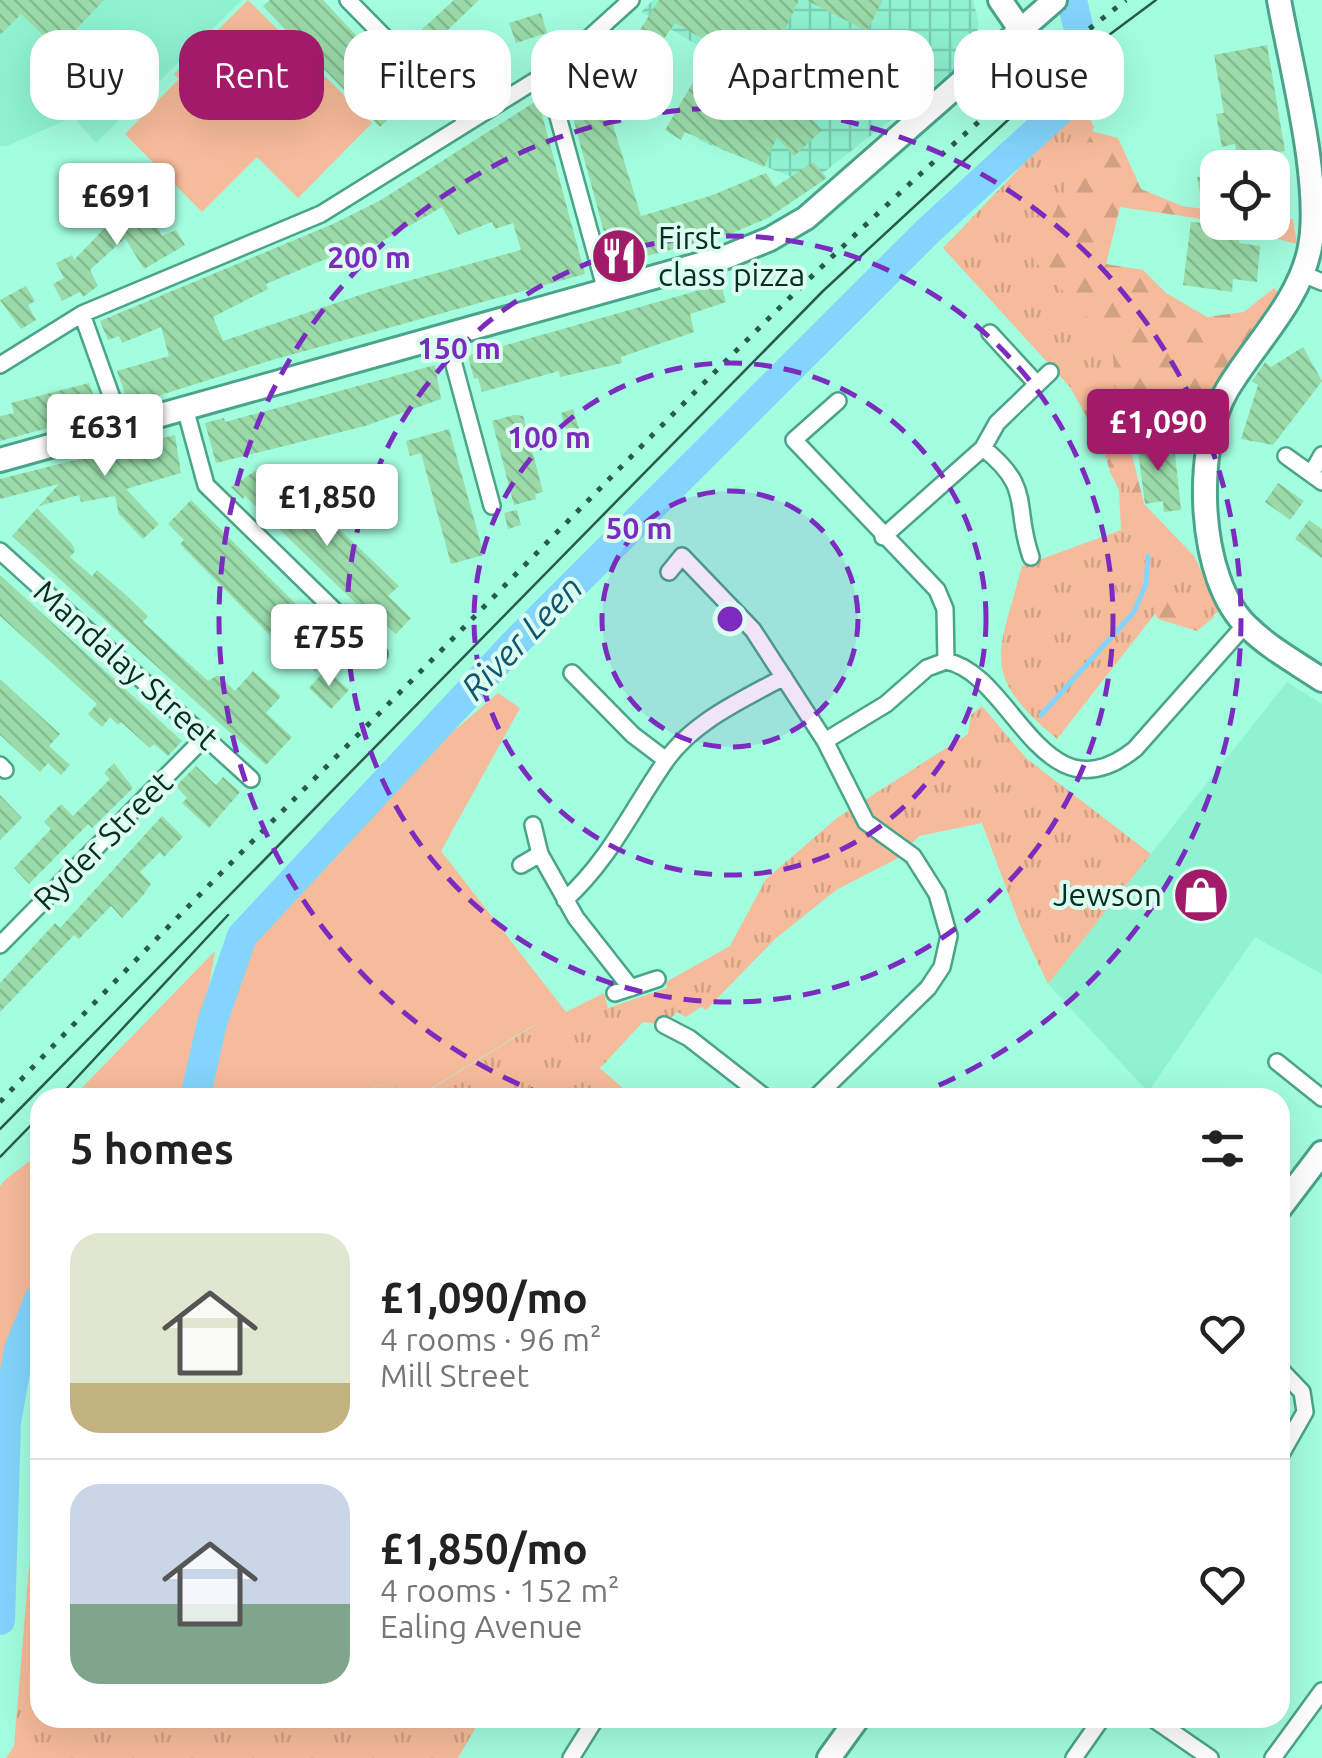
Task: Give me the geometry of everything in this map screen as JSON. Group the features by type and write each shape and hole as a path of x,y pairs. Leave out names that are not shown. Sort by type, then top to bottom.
{"main road":[{"path":"1000,0 1020,29"},
{"path":"0,460 726,257 770,240 806,218 1055,0"},
{"path":"1279,0 1311,125 1312,278 1224,395 1207,447 1203,499 1210,542 1245,625 1322,680"},
{"path":"1290,1195 1322,1153"},
{"path":"828,1758 850,1728"}],"street":[{"path":"348,0 468,122"},
{"path":"596,30 631,0"},
{"path":"0,366 82,314 321,214 531,83"},
{"path":"559,120 606,290"},
{"path":"82,314 122,426"},
{"path":"990,333 1036,383"},
{"path":"446,335 492,506"},
{"path":"883,537 983,448 997,423 1050,372"},
{"path":"838,401 794,440 937,590 945,609 946,662"},
{"path":"185,408 206,485 378,654"},
{"path":"983,448 1018,484 1022,532 1031,557"},
{"path":"1286,456 1316,478 1322,454"},
{"name":"Mandalay Street","path":"0,551 251,779"},
{"path":"669,572 682,556 753,630 824,742 866,822 912,856 936,894 949,936 942,967 928,988 825,1088"},
{"path":"824,742 886,704 928,668 946,662 970,670 1050,757 1074,766 1100,766 1136,749 1245,625"},
{"path":"350,653 364,639"},
{"path":"572,673 633,735 666,760"},
{"path":"565,900 617,844 666,760 716,714 784,677"},
{"name":"Ryder Street","path":"0,945 205,738"},
{"path":"533,825 540,854 565,900 623,990 658,978"},
{"path":"521,865 540,854"},
{"path":"664,1025 690,1038 753,1088"},
{"path":"1277,1062 1322,1098"},
{"path":"1290,1379 1314,1410 1290,1442"},
{"path":"1273,1758 1322,1691"},
{"path":"571,1758 590,1728"},
{"path":"1074,1758 1095,1728"},
{"path":"1166,1728 1210,1758"}],"shaded area":[{"path":"0,0 242,0 211,30 179,30 179,62 159,81 159,30 30,30 30,120 66,120 0,146"},
{"path":"653,0 973,0 979,24 978,30 954,30 954,70 934,86 934,30 693,30 693,42 641,12"},
{"path":"76,120 119,120 96,143"},
{"path":"706,120 891,120 809,184 698,140"},
{"name":"Jewson","path":"1287,682 1322,704 1322,974 1255,937 1151,1088 1144,1088 1048,984"}],"green space":[{"path":"248,0 278,30 218,30"},
{"path":"324,75 344,95 344,120 372,123 298,198 257,157 202,212 125,134 139,120 159,120 159,99 179,79 179,120 324,120"},
{"path":"1066,120 1090,120 1094,127 1033,259 1112,344 1118,421 1131,496 1166,546 1194,556 1220,611 1200,623 1165,601 1057,739 1015,697 1005,679 1002,642 1022,566 1121,530 1118,474 1070,387 943,248"},
{"path":"1075,127 1118,138 1141,189 1182,206 1200,209 1200,219 1120,207 1106,264 1143,270 1166,293 1207,317 1244,312 1274,288 1279,293 1230,363 1198,437 1162,429 1127,435 1144,504 1194,556 1214,617 1197,631 1158,619 1136,580 1128,507 1110,472 1095,418 1012,261"},
{"path":"1290,219 1293,219 1297,244 1281,240 1290,240"},
{"path":"498,693 520,708 441,851 566,1012 560,1034 534,1025 432,1088 381,1084 372,1088 202,1088 239,934 376,798"},
{"path":"982,706 1027,759 1151,854 1048,984 1020,925 982,823 919,836 898,858 836,890 775,939 706,1010 701,1007 686,1017 677,1012 664,1025 643,1022 600,1068 623,1088 433,1088 535,1025 560,1033 566,1012 604,993 608,1008 667,988 666,982 730,946 766,879 837,818 968,734 971,715"},
{"path":"215,951 191,1088 82,1088"},
{"path":"28,1162 30,1335 11,1412 0,1412 0,1186"},
{"path":"30,1556 30,1728 475,1728 458,1758 6,1758 14,1746"}],"building":[{"path":"0,0 104,0 76,30 38,30 21,14 0,35"},
{"path":"270,0 323,0 351,30 344,30 344,90 324,69 324,30 286,30 263,6"},
{"path":"454,0 479,0 448,30 421,30"},
{"path":"659,0 799,0 785,30 693,30 693,33 675,23 670,30 640,30"},
{"path":"806,0 883,0 865,30"},
{"path":"541,13 546,30 531,30 531,38 516,43 509,23"},
{"path":"1267,45 1285,150 1236,150 1235,144 1222,147 1216,114 1224,113 1214,55"},
{"path":"693,82 693,120 813,120 822,130 794,156 777,137 764,167 685,132 681,140 665,130"},
{"path":"531,104 531,120 543,120 585,274 272,360 129,405 117,371 169,356 161,327 122,343 119,336 108,340 100,321 333,224 381,200","holes":["442,207 458,235 492,222 495,229 513,223 521,250 375,290 223,341 213,317 268,289 266,284 340,253 344,263"]},
{"path":"574,120 621,120 613,125 641,216 710,196 766,173 775,187 813,162 827,178 768,218 730,234 613,265"},
{"path":"138,193 162,236 176,230 185,245 144,269 125,238 90,270 98,286 83,297 80,292 62,301 53,284 64,278 56,263 72,255 74,260 124,208 121,203"},
{"path":"1191,222 1200,223 1200,240 1239,240 1260,246 1257,282 1233,279 1232,292 1183,285"},
{"path":"721,284 726,302 690,314 694,332 621,357 622,363 560,377 559,371 482,392 478,378 474,379 468,356"},
{"path":"26,286 35,301 28,305 36,320 21,329 0,300"},
{"path":"1303,347 1322,381 1273,445 1241,439 1258,385 1252,381 1265,362 1271,367"},
{"path":"435,365 441,399 365,426 216,463 205,423 224,418 225,422"},
{"path":"89,383 100,414 0,441 0,416 14,413 11,403"},
{"path":"573,409 580,432 568,436 561,413"},
{"path":"523,416 543,492 535,494 536,499 514,505 492,421"},
{"path":"449,429 484,555 451,564 421,453 410,456 406,441"},
{"path":"1157,433 1160,457 1175,454 1181,510 1164,512 1163,501 1145,504 1136,435"},
{"path":"175,435 181,473 126,489 159,524 143,539 119,514 115,496 81,502 79,495 39,506 59,484 0,499 0,479"},
{"path":"255,471 280,496 292,489 309,500 399,586 388,596 411,618 396,634 373,613 369,616 231,487"},
{"path":"1278,483 1304,501 1290,520 1265,502"},
{"path":"191,500 340,648 316,672 301,656 296,662 180,544 184,540 168,524"},
{"path":"37,508 72,544 75,551 70,557 92,576 97,570 126,595 148,616 143,622 208,681 218,675 235,691 253,671 281,696 266,713 292,737 266,765 12,536"},
{"path":"517,510 521,525 508,529 504,513"},
{"path":"1309,520 1322,529 1322,558 1295,539"},
{"path":"0,575 182,741 168,756 154,744 150,748 121,722 118,725 110,717 102,727 88,714 97,704 0,616"},
{"path":"326,669 349,690 331,709 309,688"},
{"path":"0,679 60,734 49,746 70,765 61,775 48,763 40,772 0,735"},
{"path":"114,763 133,788 92,828 88,824 29,884 14,868 51,829 44,822 61,804 73,816 110,779 104,773"},
{"path":"196,766 216,785 223,777 240,792 209,828 182,803 187,798 176,786"},
{"path":"0,795 22,818 0,840"},
{"path":"162,816 183,837 164,857 160,852 140,872 151,884 141,898 122,918 111,906 79,939 74,935 0,1012 0,983 55,923 60,928"}],"waterway":[{"name":"River Leen","path":"197,1088 212,1023 242,936 516,642 928,231 1084,88 1089,74 1072,0"},
{"path":"1041,715 1134,612 1146,584 1148,556"},
{"name":"River Leen","path":"0,1620 6,1422 19,1349 30,1322"}],"tram line":[{"path":"40,1088 823,291 1062,70 1156,0"},
{"path":"67,1088 228,915"},
{"path":"0,1129 30,1098"},
{"path":"0,1157 30,1126"}],"railway":[{"path":"0,1102 811,277 965,134 1126,0"}],"place":[{"name":"First class pizza","path":"619,256"},
{"name":"Jewson","path":"1201,895"}]}
